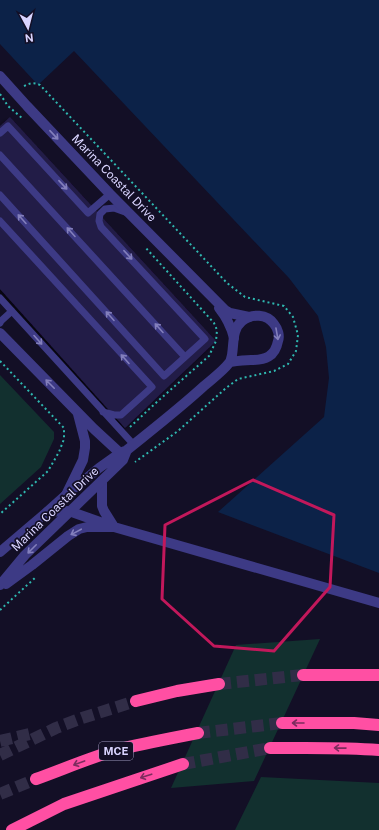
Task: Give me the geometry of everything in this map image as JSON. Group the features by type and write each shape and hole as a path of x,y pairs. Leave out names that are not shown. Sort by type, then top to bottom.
{"highway":[{"path":"303,675 379,675"},
{"path":"136,701 177,691 219,684"},
{"path":"282,723 354,723 379,725"},
{"name":"MCE","path":"36,779 118,750 198,733"},
{"path":"270,748 379,750"},
{"path":"12,830 64,804 183,764"}],"street":[{"name":"Marina Coastal Drive","path":"2,79 110,194 227,311 230,313 249,316 263,316 274,324 278,331 279,339 277,347 273,353 266,358 259,360 230,362"},
{"name":"Marina Coastal Drive","path":"205,289 228,320 234,338"},
{"name":"Marina Coastal Drive","path":"0,552 99,468 127,449 180,407 230,362 234,345 235,331 238,325 249,316"},
{"path":"0,333 94,428 127,449"},
{"name":"Marina Coastal Drive","path":"66,495 83,460 85,448 85,441 78,412"},
{"name":"Marina Coastal Drive","path":"0,586 25,555 69,511 124,460 127,449"},
{"path":"102,481 102,506 114,527"},
{"path":"47,512 69,511 114,527 379,603"},
{"path":"0,586 32,565 79,529 87,527 114,527"}],"lane":[{"path":"0,133 8,126 88,213 110,194"},
{"path":"0,155 185,357"},
{"path":"0,195 164,376 205,339 101,227 99,221 100,214 105,210 114,208 129,213"},
{"path":"0,221 152,387 121,415 103,412"},
{"path":"0,298 103,412 127,449"},
{"path":"0,323 12,311"}],"path":[{"path":"15,93 28,84 34,83 40,85 227,283 245,297 284,306 293,317 298,335 296,350 288,364 274,372 238,379 178,431 135,462"},
{"path":"0,361 64,428 64,439 59,452 48,471 0,514"}],"highlighted area":[{"path":"253,480 334,515 330,587 274,651 214,646 162,599 165,525"}],"green space":[{"path":"0,375 54,432 54,439 41,467 0,504"},
{"path":"320,639 254,781 171,788 236,645"},
{"path":"261,777 379,783 379,830 235,830"}],"water":[{"path":"0,0 379,0 379,573 218,512 324,417 329,378 326,347 318,316 289,278 74,51 38,85 0,44"}],"building":[{"path":"10,117 216,341 125,428 0,289 0,126"}],"tunnel":[{"path":"219,684 303,675"},
{"path":"0,755 56,728 136,701"},
{"path":"198,733 282,723"},
{"path":"0,741 34,733"},
{"path":"183,764 270,748"},
{"path":"0,794 36,779"}]}
